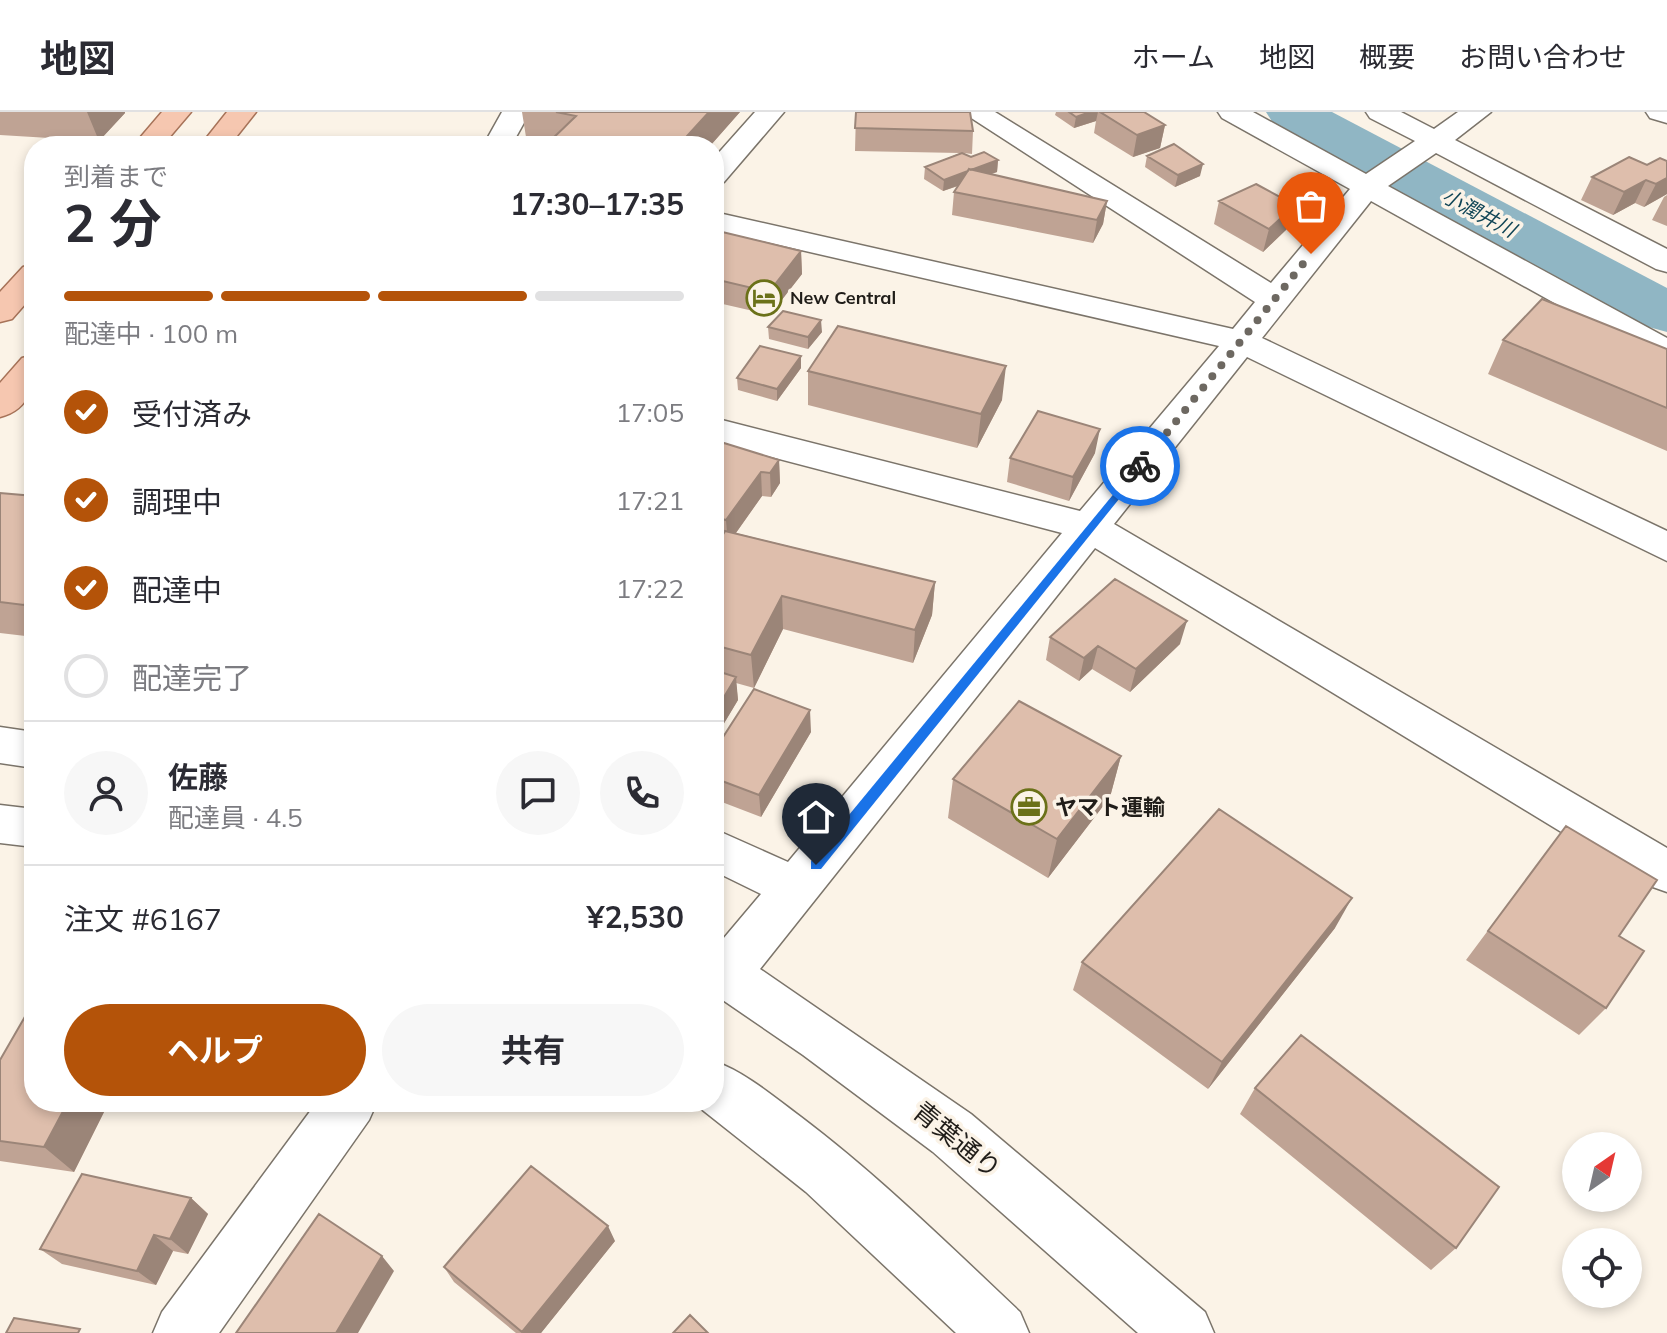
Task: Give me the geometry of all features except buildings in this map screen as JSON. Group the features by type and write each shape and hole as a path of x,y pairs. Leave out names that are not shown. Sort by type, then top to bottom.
{"main road":[{"path":"156,136 177,112"},
{"path":"222,136 242,112"},
{"path":"0,312 24,285"},
{"path":"0,406 24,377"}],"street":[{"path":"503,136 516,112"},
{"path":"724,165 770,112"},
{"path":"976,112 1273,299"},
{"path":"1232,112 1373,182 1667,352"},
{"path":"1380,112 1427,145 1667,262"},
{"path":"724,966 797,889 1273,299 1373,182 1477,112"},
{"path":"1660,112 1667,115"},
{"path":"724,223 1242,341 1667,547"},
{"path":"724,433 1090,527 1667,872"},
{"path":"0,745 24,749"},
{"path":"0,824 24,827"},
{"path":"724,854 797,889"},
{"name":"青葉通り","path":"724,973 952,1133 1184,1333"},
{"path":"724,1093 757,1115 882,1223 999,1333"},
{"path":"183,1333 343,1112"}],"waterway":[{"name":"小潤井川","path":"1292,112 1667,313"}],"way so far":[{"path":"1140,466 1311,254"}],"place":[{"name":"New Central","path":"764,298"},
{"name":"ヤマト運輸","path":"1029,807"}],"route":[{"path":"816,865 1140,466"}]}
